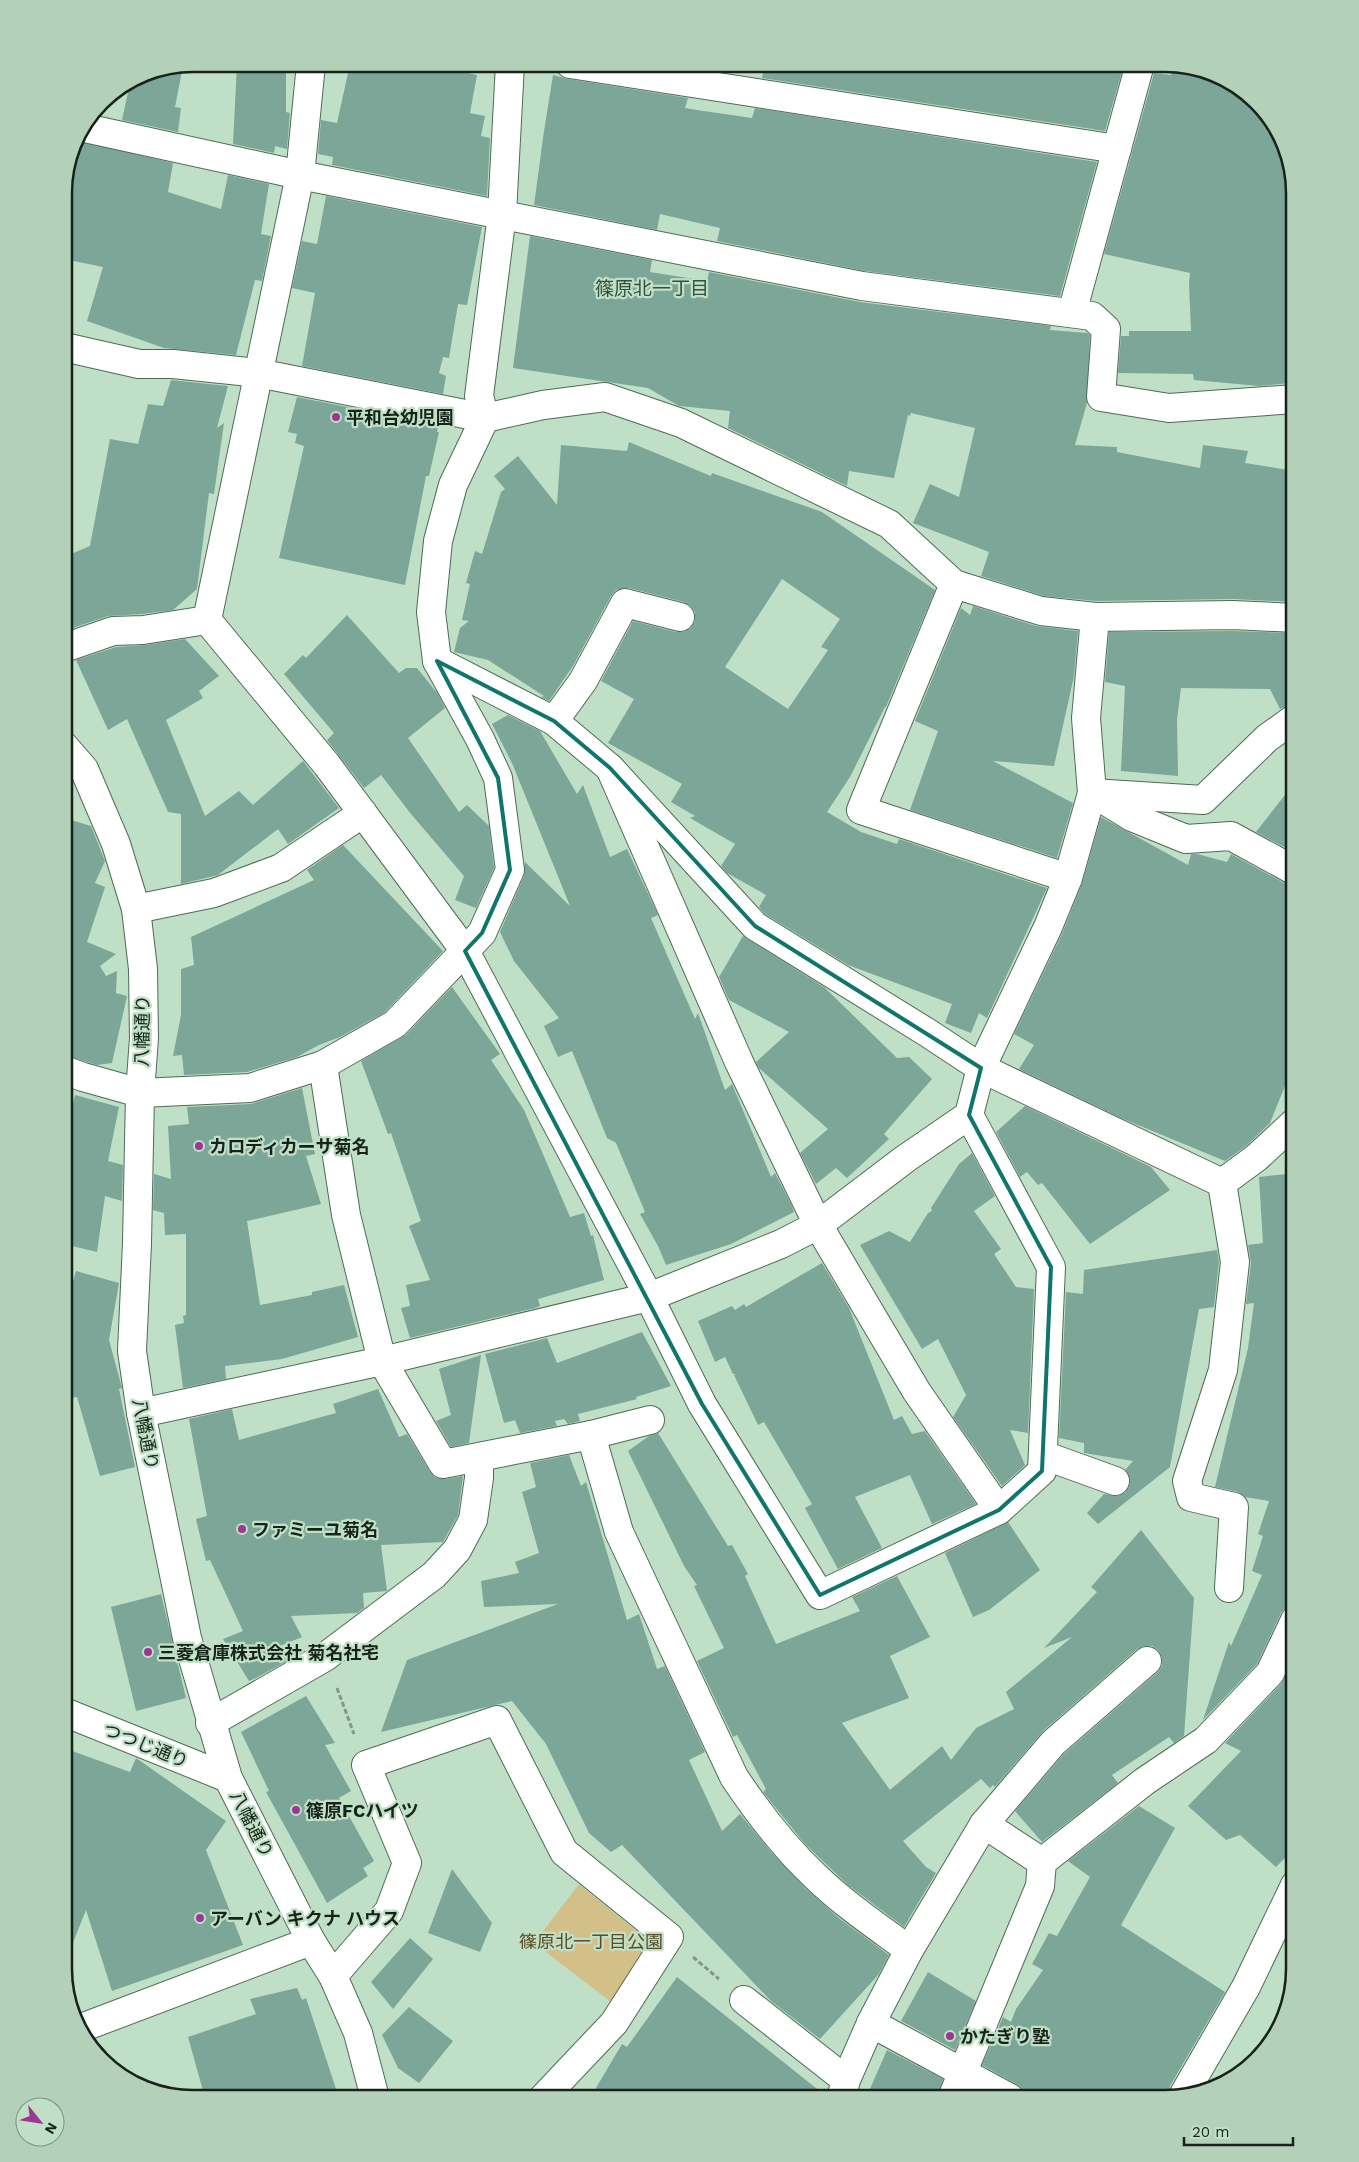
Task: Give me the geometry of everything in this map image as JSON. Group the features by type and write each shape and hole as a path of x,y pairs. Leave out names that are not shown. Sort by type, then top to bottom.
{"street":[{"path":"207,620 300,175 310,73"},
{"path":"73,1073 140,1093 250,1088 323,1065 395,1024 482,933 510,870 498,778 480,739 437,662 432,612 438,541 453,485 485,418 479,396 502,214 510,73"},
{"path":"628,73 1117,149"},
{"path":"1072,313 1138,73"},
{"path":"91,129 300,175 862,286 1092,316 1106,329 1101,397 1169,408 1286,400"},
{"path":"73,349 139,364 173,364 258,373 485,418 543,405 605,397 681,423 889,524 954,584 1042,611 1095,617 1233,615 1286,618"},
{"path":"954,584 861,810 1068,878"},
{"path":"554,721 583,681 625,603 680,617"},
{"path":"141,1413 382,1361 649,1297 781,1244 818,1225 905,1158 969,1115 981,1068 1048,927 1068,878 1092,793 1086,718 1095,617"},
{"path":"73,645 113,631 143,630 207,620"},
{"path":"207,620 363,813 465,951 649,1297 696,1406 820,1594 1000,1510 1042,1471 1050,1267 969,1115"},
{"path":"437,662 554,721 610,768 756,926 981,1068 1222,1183"},
{"path":"1092,793 1203,800 1267,738 1286,724"},
{"name":"八幡通り","path":"73,756 84,769 116,844 136,909 144,969 144,1038 140,1093 137,1243 132,1351 141,1413 187,1638 210,1723 228,1778 311,1941 333,1976 358,2033 373,2089"},
{"path":"610,768 738,1062 818,1225 916,1392 1000,1510"},
{"path":"1092,793 1132,816 1186,839 1231,836 1286,866"},
{"path":"136,909 214,893 281,868 363,813"},
{"path":"323,1065 346,1214 382,1361 443,1464 592,1435 650,1420"},
{"path":"1222,1183 1256,1158 1286,1130"},
{"path":"1222,1183 1235,1262 1232,1292 1222,1370 1187,1481 1191,1497 1234,1507 1229,1588"},
{"path":"592,1435 619,1532 734,1778 757,1811 816,1877 858,1912 909,1950"},
{"path":"1043,1455 1115,1481"},
{"path":"210,1723 325,1657 434,1575 458,1550 473,1520 479,1478 479,1458"},
{"path":"955,2090 1040,1886 1042,1862 1145,1781 1206,1740 1270,1673 1286,1639"},
{"path":"744,2000 844,2089 871,2023 909,1950 984,1824 1053,1743 1147,1661"},
{"name":"つつじ通り","path":"72,1715 228,1778"},
{"path":"333,1976 389,1911 407,1863 366,1765 497,1720 564,1852 669,1937 614,2024 551,2089"},
{"path":"984,1824 1042,1862"},
{"path":"1188,2087 1246,1987 1286,1904"},
{"path":"87,2026 311,1941"},
{"path":"871,2023 995,2090"}],"path":[{"path":"325,1657 366,1765"},
{"path":"669,1937 744,2000"}],"highlighted area":[{"path":"437,661 554,721 610,768 755,926 981,1068 969,1115 1051,1267 1042,1471 999,1510 820,1595 702,1404 465,951 482,933 510,870 498,778"}],"green space":[{"name":"篠原北一丁目公園","path":"579,1884 649,1941 611,2002 534,1943"}],"building":[{"path":"237,73 286,73 286,112 290,113 287,149 275,146 274,153 233,144"},
{"path":"348,73 468,73 477,75 470,113 485,116 481,136 490,138 487,196 332,165 333,157 318,154 321,120 337,123"},
{"path":"763,73 1122,73 1105,131 762,78"},
{"path":"1154,73 1171,75 1173,73 1204,79 1233,93 1266,126 1280,155 1284,170 1286,194 1286,383 1259,386 1194,380 1193,374 1118,373 1121,336 1129,336 1129,331 1191,331 1190,273 1104,254"},
{"path":"182,74 175,107 181,108 178,132 122,120 128,92 155,79"},
{"path":"553,75 688,98 685,108 697,110 752,118 755,108 1097,162 1060,296 865,271 717,241 720,228 660,214 657,230 534,205"},
{"path":"84,142 173,163 168,192 221,209 228,175 269,184 261,234 271,236 262,281 255,280 236,355 164,348 87,321 103,267 73,261 73,186 77,162"},
{"path":"326,196 482,227 467,305 458,304 449,358 443,357 439,373 446,376 443,394 302,366 315,293 292,288 302,241 317,244"},
{"path":"530,236 652,260 650,272 707,281 709,272 860,302 1051,326 1050,330 1087,333 1090,335 1087,403 1075,445 1117,447 1117,452 1200,468 1203,445 1248,451 1245,463 1286,470 1286,602 1233,599 1096,601 1044,596 981,576 989,552 913,523 930,484 959,497 975,428 911,413 910,416 908,415 894,478 849,471 847,486 728,428 730,411 679,406 648,388 513,368"},
{"path":"171,380 228,386 217,428 224,423 214,494 209,493 197,589 173,610 108,616 73,628 73,553 90,546 110,439 138,444 148,404 163,406"},
{"path":"297,397 438,425 437,432 439,432 429,476 426,476 405,585 279,558 304,446 295,443 297,434 288,432"},
{"path":"629,442 711,476 712,473 822,512 935,590 886,707 850,777 827,812 861,832 897,844 899,839 1047,888 987,1018 979,1013 971,1033 945,1023 952,1004 848,965 765,914 759,907 766,895 727,873 721,866 735,844 690,818 695,816 671,802 682,784 608,743 634,699 601,681 633,621 676,632 684,632 691,628 695,621 695,612 691,606 684,602 629,588 616,590 573,666 549,701 488,660 454,652 460,628 469,621 462,620 470,584 466,583 475,551 482,554 501,492 505,489 494,476 518,456 557,505 561,445 627,451","holes":["782,579 840,619 821,647 828,650 788,709 725,667"]},
{"path":"973,606 1036,626 1078,631 1074,676 1054,766 993,761 1073,803 1057,858 910,810 938,731 915,721 961,608 970,615"},
{"path":"347,615 399,673 406,668 417,668 438,694 445,708 408,738 459,812 467,805 489,826 494,868 476,908 455,900 464,876 411,814 381,775 364,788 327,740 334,733 284,674 303,655 306,658"},
{"path":"1109,632 1286,633 1286,707 1280,709 1270,689 1181,688 1177,719 1178,776 1121,771 1125,686 1105,682"},
{"path":"185,639 219,676 199,691 203,698 166,720 205,816 239,791 253,805 303,761 339,808 288,844 278,829 218,875 181,884 181,814 168,812 127,719 108,730 76,660 116,647"},
{"path":"508,715 540,731 577,794 583,785 610,857 627,849 658,915 651,918 695,1019 698,1013 725,1090 732,1084 771,1177 775,1173 791,1204 794,1212 731,1244 666,1265 658,1246 640,1214 645,1212 616,1143 607,1138 572,1051 558,1057 544,1026 559,1018 514,961 500,932 524,876 525,862 570,906 512,763 492,724"},
{"path":"1286,794 1286,848 1256,832"},
{"path":"1101,817 1188,865 1191,854 1227,862 1231,854 1286,884 1286,1083 1270,1123 1246,1146 1225,1161 1121,1118 1019,1069 1034,1045 1014,1034 1062,934 1082,884"},
{"path":"73,821 91,826 105,861 95,883 105,887 87,942 116,954 100,966 106,976 117,971 116,993 127,996 112,1063 97,1065 73,1058"},
{"path":"343,845 443,951 385,1012 340,1037 319,1045 297,1057 247,1072 184,1075 182,1055 173,1056 181,1015 181,969 194,965 191,937 314,880 307,870"},
{"path":"743,936 824,987 897,1058 909,1057 932,1079 884,1134 889,1139 847,1178 836,1168 816,1184 800,1153 828,1129 759,1068 756,1062 789,1032 729,1000 719,977"},
{"path":"452,987 500,1054 491,1060 524,1110 570,1217 584,1213 591,1236 593,1235 604,1280 538,1299 540,1306 535,1308 410,1338 401,1308 410,1306 406,1285 430,1280 409,1226 421,1221 391,1133 388,1134 361,1061 406,1035"},
{"path":"302,1088 315,1154 306,1156 321,1204 247,1221 260,1305 312,1295 312,1292 344,1285 358,1337 282,1359 225,1366 226,1379 183,1388 175,1325 184,1323 183,1316 186,1315 186,1234 165,1235 164,1213 153,1210 154,1174 171,1179 168,1126 189,1124 187,1107 251,1104"},
{"path":"75,1095 119,1107 108,1161 123,1165 122,1201 105,1196 97,1252 72,1246 72,1106"},
{"path":"1025,1106 1151,1167 1170,1190 1090,1244 1042,1183 1038,1185 1027,1172 1020,1177 996,1132"},
{"path":"972,1153 995,1196 974,1211 1001,1249 994,1254 1016,1287 1034,1289 1028,1433 1010,1430 1025,1465 1002,1486 953,1417 966,1395 938,1339 922,1349 860,1245 889,1231 910,1242 928,1213 932,1211 931,1208 959,1164"},
{"path":"1286,1174 1286,1607 1281,1613 1257,1664 1203,1720 1229,1642 1231,1646 1262,1575 1252,1571 1263,1536 1258,1534 1269,1501 1245,1497 1238,1492 1215,1487 1248,1348 1254,1303 1246,1304 1251,1263 1248,1245 1263,1243 1259,1177"},
{"path":"1217,1250 1219,1262 1214,1307 1199,1309 1170,1467 1098,1524 1087,1513 1104,1494 1117,1496 1125,1493 1129,1487 1130,1479 1125,1470 1133,1461 1084,1453 1084,1443 1059,1438 1066,1292 1083,1294 1084,1270"},
{"path":"822,1263 849,1308 894,1420 902,1416 912,1434 925,1431 976,1504 932,1524 910,1475 855,1497 882,1548 838,1569 805,1508 812,1504 764,1422 758,1425 734,1375 736,1374 733,1374 725,1357 715,1362 698,1321 732,1306 735,1310 744,1304 746,1307"},
{"path":"76,1271 119,1283 109,1340 122,1388 119,1389 135,1467 100,1476 77,1397 72,1398 72,1284"},
{"path":"642,1332 671,1386 636,1397 637,1399 578,1414 580,1421 568,1424 564,1419 555,1421 557,1426 520,1433 515,1420 504,1423 485,1354 547,1338 557,1363"},
{"path":"481,1355 469,1443 451,1447 436,1421 451,1415 439,1369"},
{"path":"378,1389 399,1437 407,1434 430,1472 436,1478 445,1479 463,1476 458,1515 443,1542 381,1545 387,1591 363,1593 364,1608 357,1613 291,1616 302,1637 280,1646 287,1661 249,1681 223,1639 243,1631 210,1560 206,1561 196,1519 207,1516 189,1419 232,1409 239,1440 336,1413 333,1404"},
{"path":"658,1433 728,1546 732,1545 748,1574 745,1576 776,1644 860,1611 852,1597 897,1576 930,1637 890,1656 909,1698 842,1723 890,1790 942,1746 951,1760 976,1728 1014,1709 1006,1692 1072,1637 1044,1648 1097,1592 1091,1587 1141,1530 1194,1598 1184,1736 1174,1743 1169,1737 1112,1775 1118,1783 1042,1842 1015,1811 1064,1754 1158,1672 1162,1666 1162,1658 1158,1650 1152,1646 1144,1646 1137,1649 1043,1731 995,1787 993,1785 990,1788 981,1779 903,1841 926,1867 936,1873 904,1927 848,1885 805,1844 763,1792 766,1789 737,1735 733,1737 697,1661 724,1648 694,1586 697,1585 684,1566 628,1451 649,1436"},
{"path":"569,1455 581,1486 586,1482 627,1620 639,1614 657,1669 665,1666 705,1752 689,1760 722,1831 740,1814 771,1852 805,1888 840,1919 889,1955 879,1974 820,2039 771,2001 622,1845 611,1852 589,1833 546,1744 512,1701 381,1732 407,1660 558,1604 484,1607 481,1581 519,1573 515,1562 539,1553 522,1492 536,1487 530,1463"},
{"path":"1008,1522 1040,1570 989,1610 973,1617 945,1553"},
{"name":"三菱倉庫株式会社 菊名社宅","path":"161,1594 186,1698 136,1711 111,1607"},
{"path":"1286,1675 1286,1857 1276,1867 1240,1835 1226,1840 1188,1806 1241,1751 1225,1743 1281,1684"},
{"path":"306,1696 335,1743 325,1745 351,1791 339,1798 374,1861 363,1868 368,1876 327,1903 266,1792 269,1791 241,1732"},
{"path":"72,1751 130,1772 136,1758 226,1821 206,1850 243,1945 112,1991 86,1910 72,1945"},
{"path":"1139,1806 1175,1828 1121,1925 1225,1992 1170,2089 1024,2090 982,2065 1003,2017 1011,2022 1016,2009 1043,1970 1032,1964 1049,1933 1057,1936 1090,1877 1068,1861"},
{"path":"452,1869 492,1923 480,1952 428,1933"},
{"path":"410,1938 433,1959 393,2009 371,1982"},
{"path":"928,1972 976,2001 955,2050 901,2021"},
{"path":"677,1977 818,2090 595,2089 622,2044 627,2047"},
{"path":"297,1988 302,2000 306,1998 336,2089 202,2089 188,2037 256,2014 250,1999"},
{"path":"409,2007 453,2041 419,2083 398,2068 382,2035"},
{"path":"887,2050 943,2079 940,2090 870,2090"}],"place":[{"name":"平和台幼児園","path":"336,417"},
{"name":"カロディカーサ菊名","path":"199,1146"},
{"name":"ファミーユ菊名","path":"242,1529"},
{"name":"三菱倉庫株式会社 菊名社宅","path":"148,1652"},
{"name":"篠原FCハイツ","path":"296,1810"},
{"name":"アーバン キクナ ハウス","path":"200,1918"},
{"name":"かたぎり塾","path":"950,2036"}],"district":[{"name":"篠原北一丁目","path":"652,288"}]}
